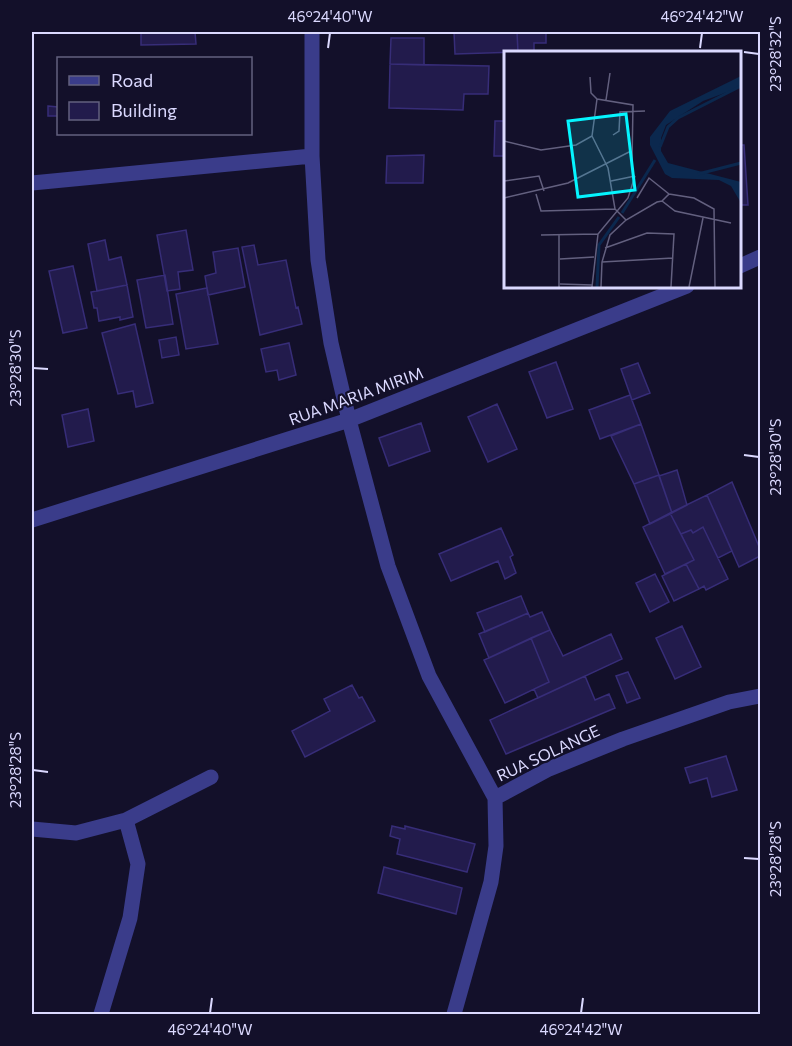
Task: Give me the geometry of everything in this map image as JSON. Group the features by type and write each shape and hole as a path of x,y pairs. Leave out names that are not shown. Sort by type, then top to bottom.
{"street":[{"path":"312,32 312,156 318,260 332,343 349,420 388,566 429,676 495,798"},
{"path":"32,183 312,156"},
{"path":"741,266 760,258"},
{"name":"RUA MARIA MIRIM","path":"32,520 349,420 682,288"},
{"name":"RUA SOLANGE","path":"454,1014 491,882 496,846 495,798 549,769 622,739 729,702 760,696"},
{"path":"32,829 76,833 126,820 211,777"},
{"path":"101,1014 130,918 138,864 126,820"}],"building":[{"path":"141,32 195,32 196,44 141,45"},
{"path":"454,32 517,32 518,51 455,54"},
{"path":"517,32 546,32 546,43 534,43 534,51 518,51"},
{"path":"391,38 424,38 424,65 390,64"},
{"path":"390,64 489,66 488,94 464,94 463,110 389,108"},
{"path":"48,106 57,107 57,116 48,116"},
{"path":"495,121 504,121 504,156 494,156"},
{"path":"741,145 744,145 748,205 741,205"},
{"path":"424,155 423,183 386,183 387,156"},
{"path":"186,230 193,270 178,272 180,289 167,291 157,235"},
{"path":"105,240 109,260 121,257 127,285 97,291 88,244"},
{"path":"254,245 258,265 286,260 296,308 298,307 302,324 260,335 242,247"},
{"path":"238,248 245,287 208,295 205,276 216,273 213,252"},
{"path":"73,266 87,328 63,333 49,271"},
{"path":"165,275 173,324 146,328 137,280"},
{"path":"127,285 133,317 99,321 91,292"},
{"path":"207,288 218,344 186,349 176,294"},
{"path":"135,324 153,403 136,407 133,391 118,394 102,333"},
{"path":"176,337 179,355 162,358 159,340"},
{"path":"289,343 296,375 279,380 277,370 266,372 261,349"},
{"path":"556,362 573,409 547,418 529,372"},
{"path":"638,363 650,393 632,400 621,369"},
{"path":"630,395 641,424 600,439 589,410"},
{"path":"497,404 517,449 488,462 468,417"},
{"path":"88,409 94,441 68,447 62,415"},
{"path":"421,423 430,451 389,466 379,438"},
{"path":"641,424 659,475 634,484 611,436"},
{"path":"677,470 687,505 672,513 659,476"},
{"path":"659,475 672,513 650,524 634,484"},
{"path":"732,482 760,549 760,556 739,567 707,495"},
{"path":"707,495 732,551 718,558 703,527 693,533 691,530 681,534 670,513"},
{"path":"670,513 694,560 665,574 643,527"},
{"path":"703,527 728,579 706,590 704,586 699,589 686,564 694,560 681,534 691,530 693,533"},
{"path":"501,528 513,555 510,557 516,573 505,579 498,561 451,581 439,554"},
{"path":"686,564 699,589 674,601 662,576"},
{"path":"655,574 669,602 650,612 636,583"},
{"path":"521,596 528,613 485,632 477,613"},
{"path":"542,612 550,630 489,658 479,634 528,613 530,617"},
{"path":"682,626 701,667 675,679 656,638"},
{"path":"550,630 563,656 611,634 622,659 538,698 534,689 549,682 531,638"},
{"path":"531,638 549,682 505,703 484,660"},
{"path":"628,672 640,698 627,703 616,676"},
{"path":"585,676 595,700 609,694 615,708 506,754 490,720"},
{"path":"352,685 359,698 362,697 375,721 305,757 292,731 330,711 324,699"},
{"path":"726,756 737,790 712,797 707,778 690,783 685,768"},
{"path":"392,826 405,829 405,826 475,844 467,872 397,854 400,839 390,836"},
{"path":"384,867 462,888 456,914 378,893"}]}
